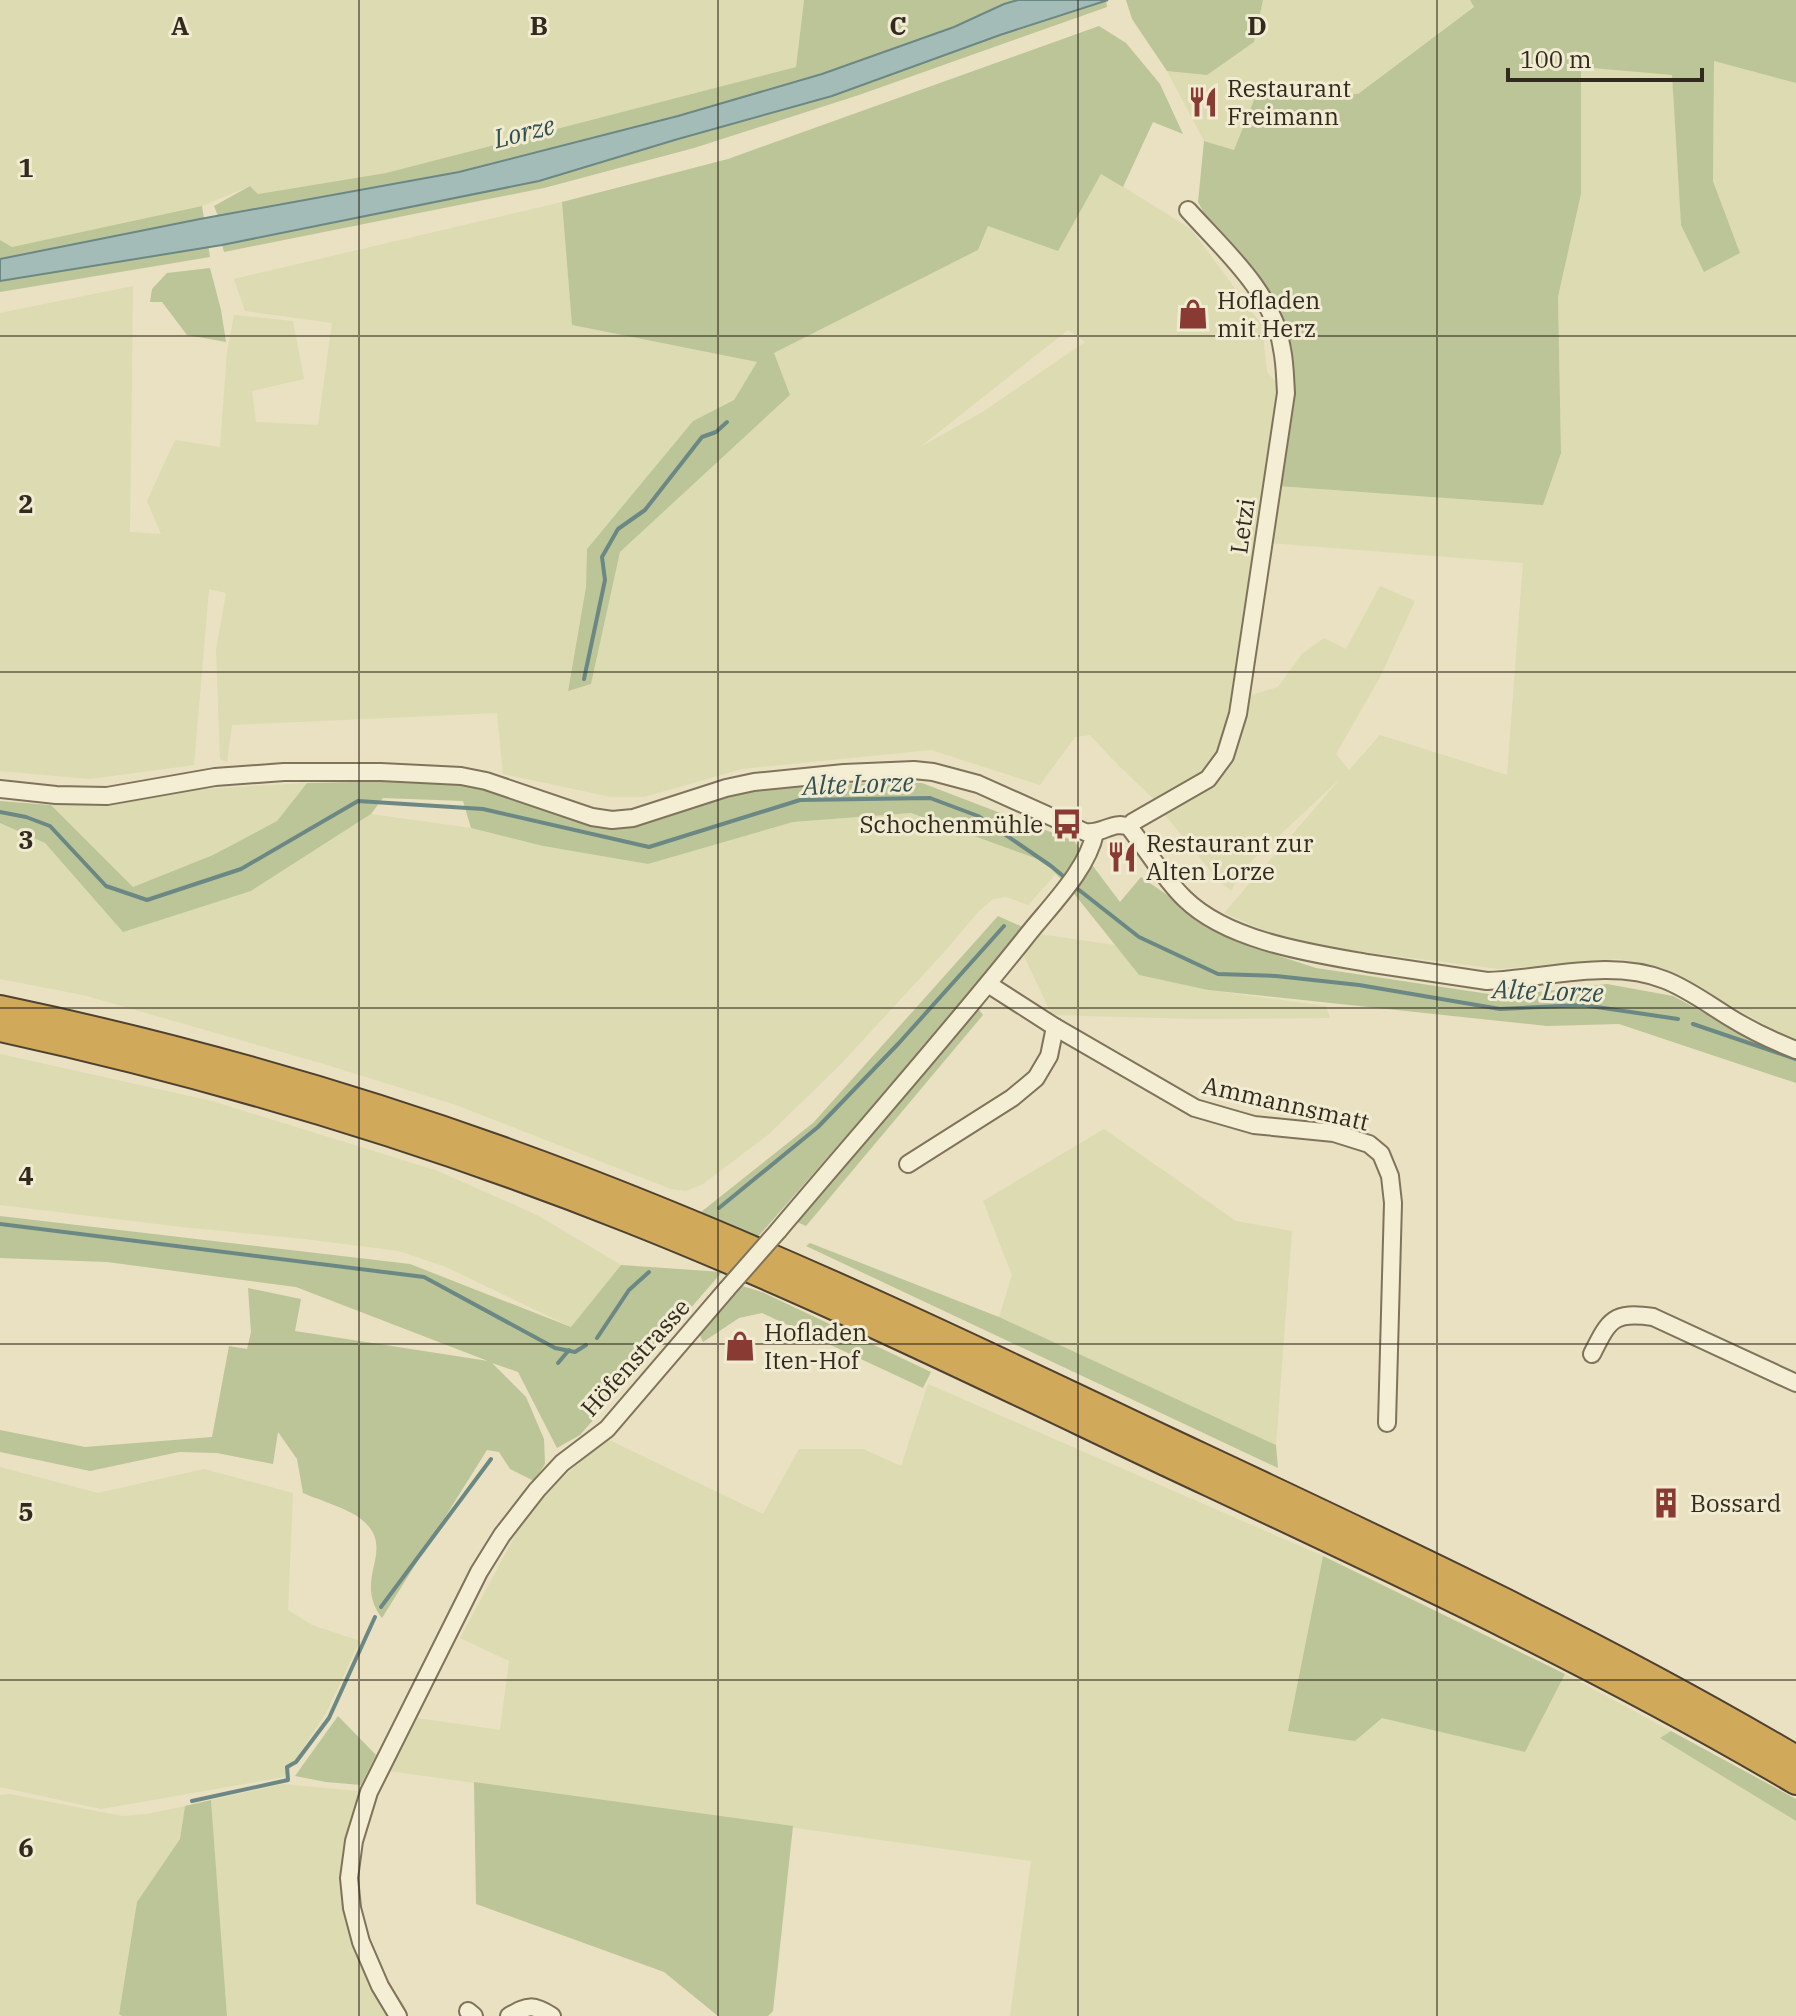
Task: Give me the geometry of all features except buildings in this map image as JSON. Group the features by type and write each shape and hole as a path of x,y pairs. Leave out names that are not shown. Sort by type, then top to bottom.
{"highway":[{"path":"0,1008 263,1072 348,1098 509,1152 671,1214 847,1289 1455,1577 1641,1670 1796,1758"},
{"path":"0,1029 161,1067 368,1126 565,1195 736,1264 941,1356 1456,1601 1649,1699 1796,1782"}],"street":[{"name":"Letzi","path":"1129,827 1208,779 1225,756 1238,714 1286,393 1282,346 1270,311 1249,280 1188,210"},
{"path":"0,789 107,796 215,777 284,772 461,776 486,781 592,817 612,820 633,818 754,782 914,770 946,774 978,784 1085,832 1095,833 1116,824 1129,827 1185,899 1215,920 1271,943 1318,955 1487,981 1593,971 1627,971 1663,979 1732,1019 1796,1050"},
{"name":"Höfenstrasse","path":"398,2016 380,1986 361,1942 352,1908 349,1878 354,1841 369,1792 479,1572 502,1535 537,1490 562,1463 607,1429 988,984 1086,859 1095,833"},
{"name":"Ammannsmatt","path":"988,984 1055,1027 1195,1108 1254,1125 1334,1133 1369,1144 1381,1154 1390,1176 1393,1203 1387,1423"},
{"path":"908,1164 1012,1098 1036,1078 1049,1056 1055,1027"},
{"path":"1592,1354 1611,1322 1620,1316 1634,1314 1653,1317 1796,1383"},
{"path":"509,2016 526,2007 538,2008 552,2016"}],"shaded area":[{"path":"0,0 804,0 796,67 386,173 258,194 250,186 202,206 12,247 0,240"},
{"path":"1263,0 1470,0 1474,7 1358,94 1256,95 1234,150 1204,141 1167,71 1207,74 1254,42"},
{"path":"1714,61 1796,83 1796,1039 1774,1030 1668,970 1619,959 1499,969 1325,947 1272,934 1224,913 1341,778 1242,870 1231,891 1213,874 1162,811 1216,779 1245,697 1278,687 1302,654 1324,638 1346,649 1380,586 1415,601 1380,677 1336,754 1349,770 1380,735 1507,775 1523,563 1269,543 1278,486 1561,453 1558,297 1581,194 1581,66 1672,75 1681,225 1740,252 1713,181"},
{"path":"1101,173 1191,229 1262,325 1267,372 1286,393 1238,714 1208,779 1157,802 1090,735 1075,737 1040,785 931,750 742,769 644,797 611,797 503,774 497,713 232,725 227,762 220,759 216,650 226,593 209,589 194,765 90,779 0,771 0,313 133,286 130,532 161,534 147,501 175,440 220,447 227,352 234,315 293,321 304,379 252,391 256,422 318,425 332,323 245,311 234,279 562,202 572,325 757,362 734,400 693,421 587,549 586,587 568,690 591,684 620,552 790,395 774,353 978,250 988,226","holes":["1068,330 1085,342 981,413 920,447"]},
{"path":"307,783 277,821 213,855 133,887 51,805 128,802 202,789"},
{"path":"911,813 1043,861 1056,874 1028,905 1006,897 993,899 841,1064 769,1134 703,1184 686,1191 671,1189 456,1105 324,1064 83,995 0,979 0,823 45,843 123,931 251,891 371,814 471,828 543,846 648,864 793,822"},
{"path":"1039,934 1115,945 1139,975 1208,990 1326,1006 1330,1018 1197,1019 1052,1015 1022,952"},
{"path":"0,1054 212,1101 438,1171 537,1215 621,1265 571,1327 446,1267 399,1251 0,1205"},
{"path":"1104,1129 1236,1221 1292,1231 1276,1445 999,1317 1012,1275 983,1201"},
{"path":"928,1384 1323,1556 1288,1731 1381,1717 1525,1752 1565,1674 1671,1731 1661,1738 1796,1821 1796,2016 1010,2016 1031,1861 389,1771 417,1718 500,1730 509,1661 460,1638 532,1504 607,1439 763,1514 799,1449 863,1449 901,1466"},
{"path":"0,1467 98,1493 204,1469 293,1493 288,1610 312,1625 360,1641 326,1713 284,1777 101,1809 0,1787"},
{"path":"283,1784 369,1792 352,1908 398,2016 227,2016 211,1800"},
{"path":"10,1794 122,1816 185,1806 180,1839 137,1902 119,2013 122,2016 0,2016 0,1795"}],"green space":[{"path":"804,0 1018,0 954,27 822,74 678,116 459,172 218,216 214,206 250,186 258,194 386,173 796,67"},
{"path":"1126,0 1263,0 1254,42 1207,75 1167,71 1132,19"},
{"path":"1470,0 1796,0 1796,83 1714,61 1713,181 1740,253 1704,272 1681,225 1672,75 1581,67 1581,194 1558,297 1561,453 1543,505 1278,486 1293,392 1291,348 1274,304 1207,219 1198,202 1204,141 1234,150 1256,95 1358,94 1474,7"},
{"path":"1106,1 1107,7 859,95 694,148 544,188 224,252 222,245 539,181 832,96 1000,35"},
{"path":"1099,26 1126,43 1160,84 1183,134 1153,122 1123,187 1101,174 1058,251 988,226 978,250 774,353 790,395 620,552 591,684 568,691 586,587 587,549 693,421 734,400 757,362 572,325 562,202 728,159"},
{"path":"202,206 210,257 0,292 0,240 12,247"},
{"path":"210,268 226,342 187,335 162,302 150,302 152,289 167,273"},
{"path":"438,780 553,804 609,826 771,784 922,783 1074,841 1120,902 1141,877 1236,942 1316,968 1502,996 1607,984 1673,996 1753,1039 1796,1054 1796,1083 1619,1024 1547,1026 1208,990 1139,975 1068,886 1043,861 911,813 793,822 648,864 543,846 471,828 463,801 383,798 371,814 251,891 123,932 45,843 0,823 0,801 51,805 133,887 213,855 277,821 307,783"},
{"path":"998,916 1027,929 756,1239 701,1212 813,1123"},
{"path":"977,1007 983,1015 806,1226 797,1222"},
{"path":"0,1216 410,1264 571,1327 621,1265 722,1272 580,1435 557,1448 518,1372 492,1363 526,1397 544,1439 545,1464 534,1481 510,1469 499,1452 487,1450 382,1618 371,1590 376,1553 372,1530 349,1512 303,1493 297,1459 278,1432 273,1464 217,1453 179,1452 90,1471 0,1452 0,1430 85,1447 212,1437 229,1346 247,1349 251,1332 248,1288 301,1299 295,1331 488,1361 296,1287 107,1262 0,1258"},
{"path":"810,1243 999,1317 1276,1445 1278,1468 806,1246"},
{"path":"742,1286 762,1292 931,1372 923,1388 762,1313 739,1318 703,1342 699,1333"},
{"path":"1323,1556 1565,1674 1525,1752 1382,1718 1355,1741 1288,1731"},
{"path":"338,1716 376,1755 361,1785 295,1776"},
{"path":"1671,1731 1796,1799 1796,1821 1660,1738"},
{"path":"474,1782 793,1826 773,2011 768,2016 718,2016 664,1972 476,1904"},
{"path":"211,1800 227,2016 122,2016 119,2014 137,1902 180,1839 185,1806"}],"water":[{"path":"1018,0 1108,0 1000,35 832,96 539,181 222,245 0,281 0,259 459,172 678,116 822,74 954,27"}],"waterway":[{"path":"584,679 605,580 602,557 618,529 645,510 702,437 716,432 727,422"},
{"name":"Alte Lorze","path":"0,812 50,826 106,886 147,900 241,869 358,801 483,809 649,847 800,800 930,798 978,816 1068,880"},
{"name":"Alte Lorze","path":"1074,886 1139,937 1218,974 1276,976 1359,985 1500,1009 1583,1005 1678,1019"},
{"path":"719,1208 818,1127 1004,926"},
{"name":"Alte Lorze","path":"1693,1024 1796,1059"},
{"path":"0,1224 424,1277 555,1348 575,1352 586,1345"},
{"path":"597,1338 629,1290 649,1272"},
{"path":"558,1363 569,1350"},
{"path":"381,1607 491,1459"},
{"path":"192,1801 288,1780 287,1767 296,1762 329,1718 375,1617"}],"place":[{"name":"Restaurant Freimann","path":"1203,102"},
{"name":"Hofladen mit Herz","path":"1193,314"},
{"name":"Schochenmühle","path":"1067,824"},
{"name":"Restaurant zur Alten Lorze","path":"1122,857"},
{"name":"Hofladen Iten-Hof","path":"740,1346"},
{"name":"Bossard","path":"1666,1503"}],"water label":[{"name":"Lorze","path":"524,131"}]}
